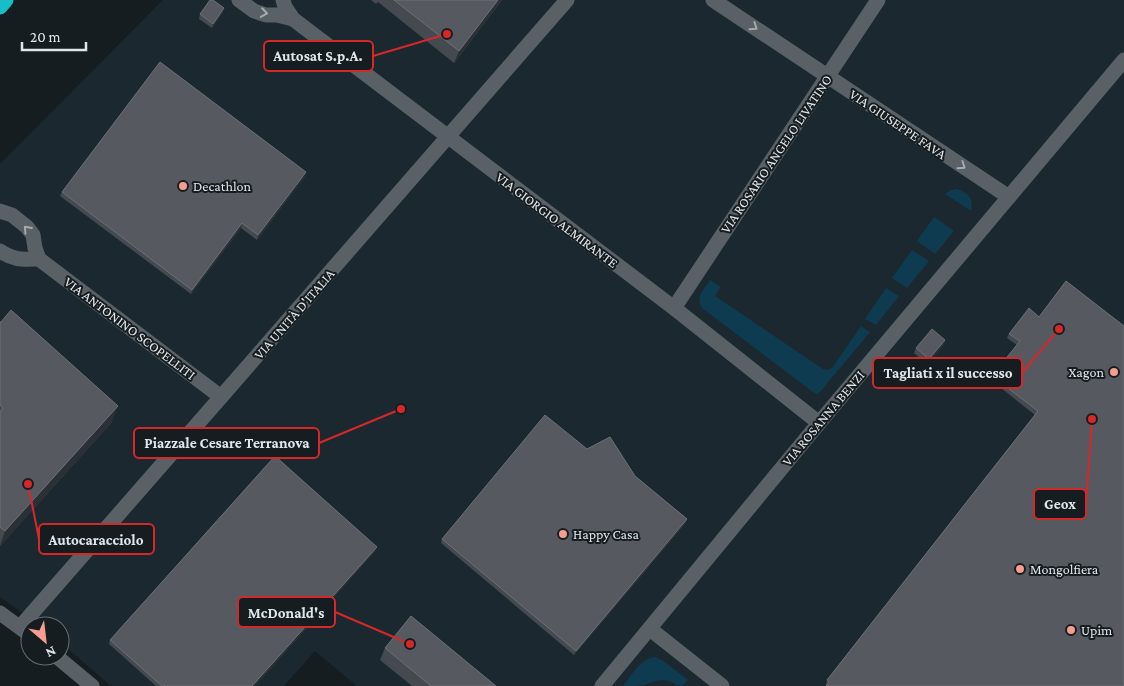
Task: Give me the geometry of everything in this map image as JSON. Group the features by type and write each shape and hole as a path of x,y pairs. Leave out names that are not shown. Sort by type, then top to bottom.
{"highway":[{"path":"0,7 6,0"}],"street":[{"name":"VIA GIORGIO ALMIRANTE","path":"239,0 254,11 266,15 277,14 293,18"},
{"name":"VIA GIORGIO ALMIRANTE","path":"283,0 285,7 293,18 674,308 819,423"},
{"name":"VIA UNITÀ D'ITALIA","path":"38,616 221,398 567,0"},
{"name":"VIA GIUSEPPE FAVA","path":"713,0 1009,197"},
{"name":"VIA ROSARIO ANGELO LIVATINO","path":"674,308 878,0"},
{"name":"VIA ROSANNA BENZI","path":"602,686 819,423 1124,60"},
{"path":"0,211 12,215 27,227 33,235 35,248 40,259 14,259 0,251"},
{"name":"VIA ANTONINO SCOPELLITI","path":"40,259 221,398"},
{"path":"0,613 20,627"},
{"path":"650,629 722,686"},
{"path":"68,666 92,686"}],"shaded area":[{"path":"163,0 1124,0 1124,686 357,686 315,651 284,686 111,686 70,651 70,616 27,616 0,597 0,164"},
{"path":"957,189 965,192 970,197 972,203 971,211 945,194"},
{"path":"934,217 954,231 935,254 917,241"},
{"path":"912,250 929,261 907,288 892,278"},
{"path":"710,280 721,287 715,296 823,369 828,370 832,368 861,326 870,332 817,394 702,308 699,300"},
{"path":"886,288 899,296 876,325 865,319"},
{"path":"655,657 662,660 688,680 683,686 664,680 644,685 623,686 641,664"}],"building":[{"path":"210,0 224,8 213,24 200,14"},
{"path":"394,0 498,0 459,51"},
{"name":"Decathlon","path":"160,62 306,172 258,235 242,223 192,290 62,192"},
{"name":"Mongolfiera","path":"1066,281 1124,326 1124,686 826,686 829,682 827,680 1038,411 992,376 1020,341 1009,334 1029,308 1039,317"},
{"path":"11,310 118,406 5,531 0,527 0,412 3,408 0,405 0,322"},
{"path":"932,329 945,340 929,359 916,348"},
{"name":"Happy Casa","path":"545,415 587,449 610,437 635,476 687,519 576,651 442,539"},
{"path":"275,456 377,547 252,686 162,686 110,640"},
{"path":"411,616 496,686 431,686 385,648"}],"place":[{"name":"Autosat S.p.A.","path":"447,34"},
{"name":"Decathlon","path":"183,186"},
{"name":"Tagliati x il successo","path":"1059,329"},
{"name":"Xagon","path":"1114,372"},
{"name":"Piazzale Cesare Terranova","path":"401,409"},
{"name":"Geox","path":"1092,419"},
{"name":"Autocaracciolo","path":"28,484"},
{"name":"Happy Casa","path":"563,534"},
{"name":"Mongolfiera","path":"1020,569"},
{"name":"Upim","path":"1071,630"},
{"name":"McDonald's","path":"410,644"}]}
